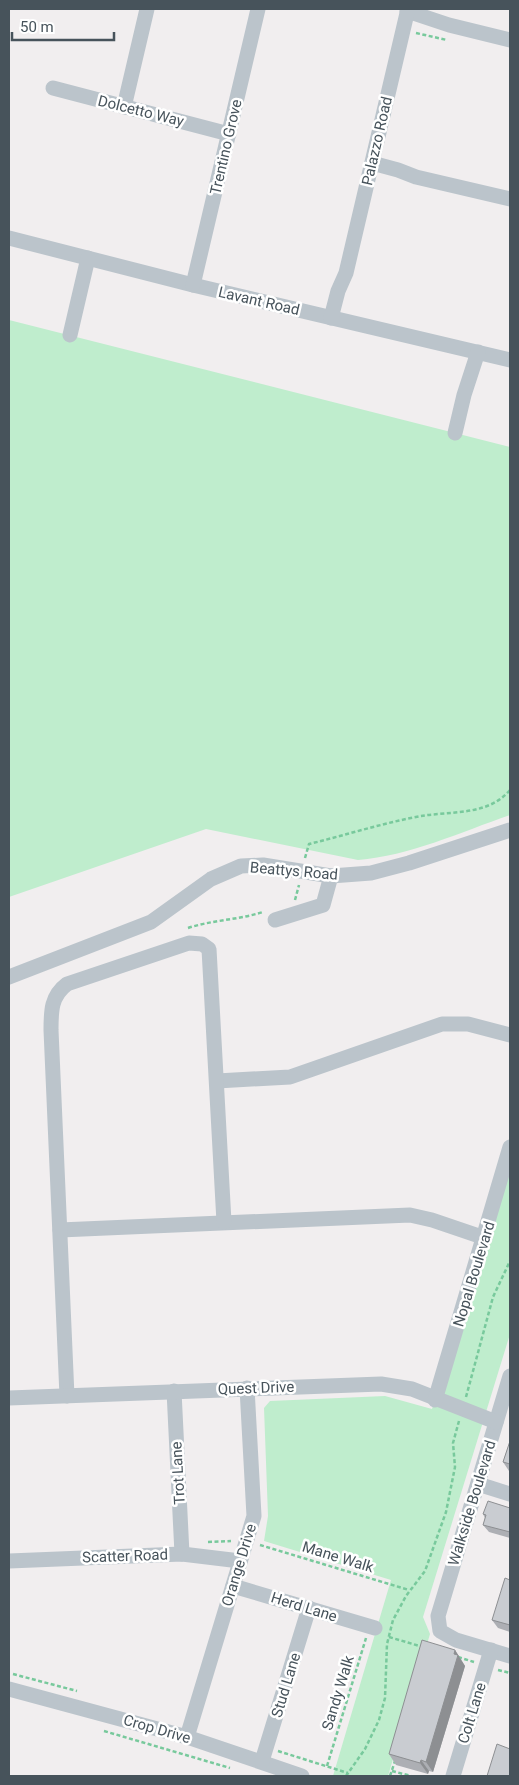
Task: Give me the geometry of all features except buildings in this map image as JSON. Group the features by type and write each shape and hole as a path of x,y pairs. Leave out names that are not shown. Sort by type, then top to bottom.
{"street":[{"path":"124,107 147,9"},
{"name":"Trentino Grove","path":"193,285 258,9"},
{"path":"411,19 449,25 510,40"},
{"name":"Palazzo Road","path":"335,319 345,293 346,273 371,167 411,19"},
{"name":"Dolcetto Way","path":"52,88 229,134"},
{"path":"371,167 397,177 416,177 510,199"},
{"name":"Lavant Road","path":"9,238 193,285 510,360"},
{"path":"70,335 88,258"},
{"path":"455,433 474,351"},
{"name":"Beattys Road","path":"9,977 151,922 210,879 241,866 263,865 331,876 371,873 409,863 510,830"},
{"path":"270,916 323,905 331,876"},
{"path":"67,1396 51,1030 52,1007 57,991 67,984 189,943 202,944 209,949 212,967 224,1222"},
{"path":"217,1081 290,1077 442,1024 468,1024 510,1036"},
{"name":"Nopal Boulevard","path":"435,1400 485,1238 510,1147"},
{"path":"60,1230 410,1215 432,1220 485,1238"},
{"name":"Walkside Boulevard","path":"491,1650 456,1640 440,1631 438,1616 510,1376"},
{"name":"Quest Drive","path":"9,1398 381,1384 412,1389 435,1400 496,1422"},
{"name":"Orange Drive","path":"187,1737 252,1525 255,1506 248,1388"},
{"name":"Trot Lane","path":"174,1391 182,1554"},
{"path":"478,1484 510,1494"},
{"name":"Scatter Road","path":"9,1560 182,1554 240,1562"},
{"name":"Herd Lane","path":"233,1586 372,1628"},
{"name":"Stud Lane","path":"262,1761 309,1608"},
{"path":"491,1650 510,1656"},
{"name":"Colt Lane","path":"453,1776 491,1650"},
{"name":"Crop Drive","path":"9,1689 187,1737 302,1776"}],"path":[{"path":"288,903 295,901 309,844 421,816 468,812 501,800 510,790"},
{"path":"188,928 206,922 248,916 270,916"},
{"path":"346,1776 365,1750 379,1720 385,1698 387,1644 393,1620 410,1591 425,1572 446,1512 454,1467 453,1443 493,1297 510,1261"},
{"name":"Mane Walk","path":"260,1545 410,1591"},
{"name":"Sandy Walk","path":"327,1766 372,1628"},
{"path":"96,1729 232,1769"},
{"path":"390,1776 398,1752"},
{"path":"392,1771 411,1776"}],"green space":[{"path":"9,320 510,447 510,815 454,836 396,854 358,860 206,829 9,897"},
{"path":"510,1147 510,1334 423,1617 430,1634 388,1776 333,1776 391,1580 264,1541 268,1516 264,1408 270,1401 385,1396 432,1409"}]}
